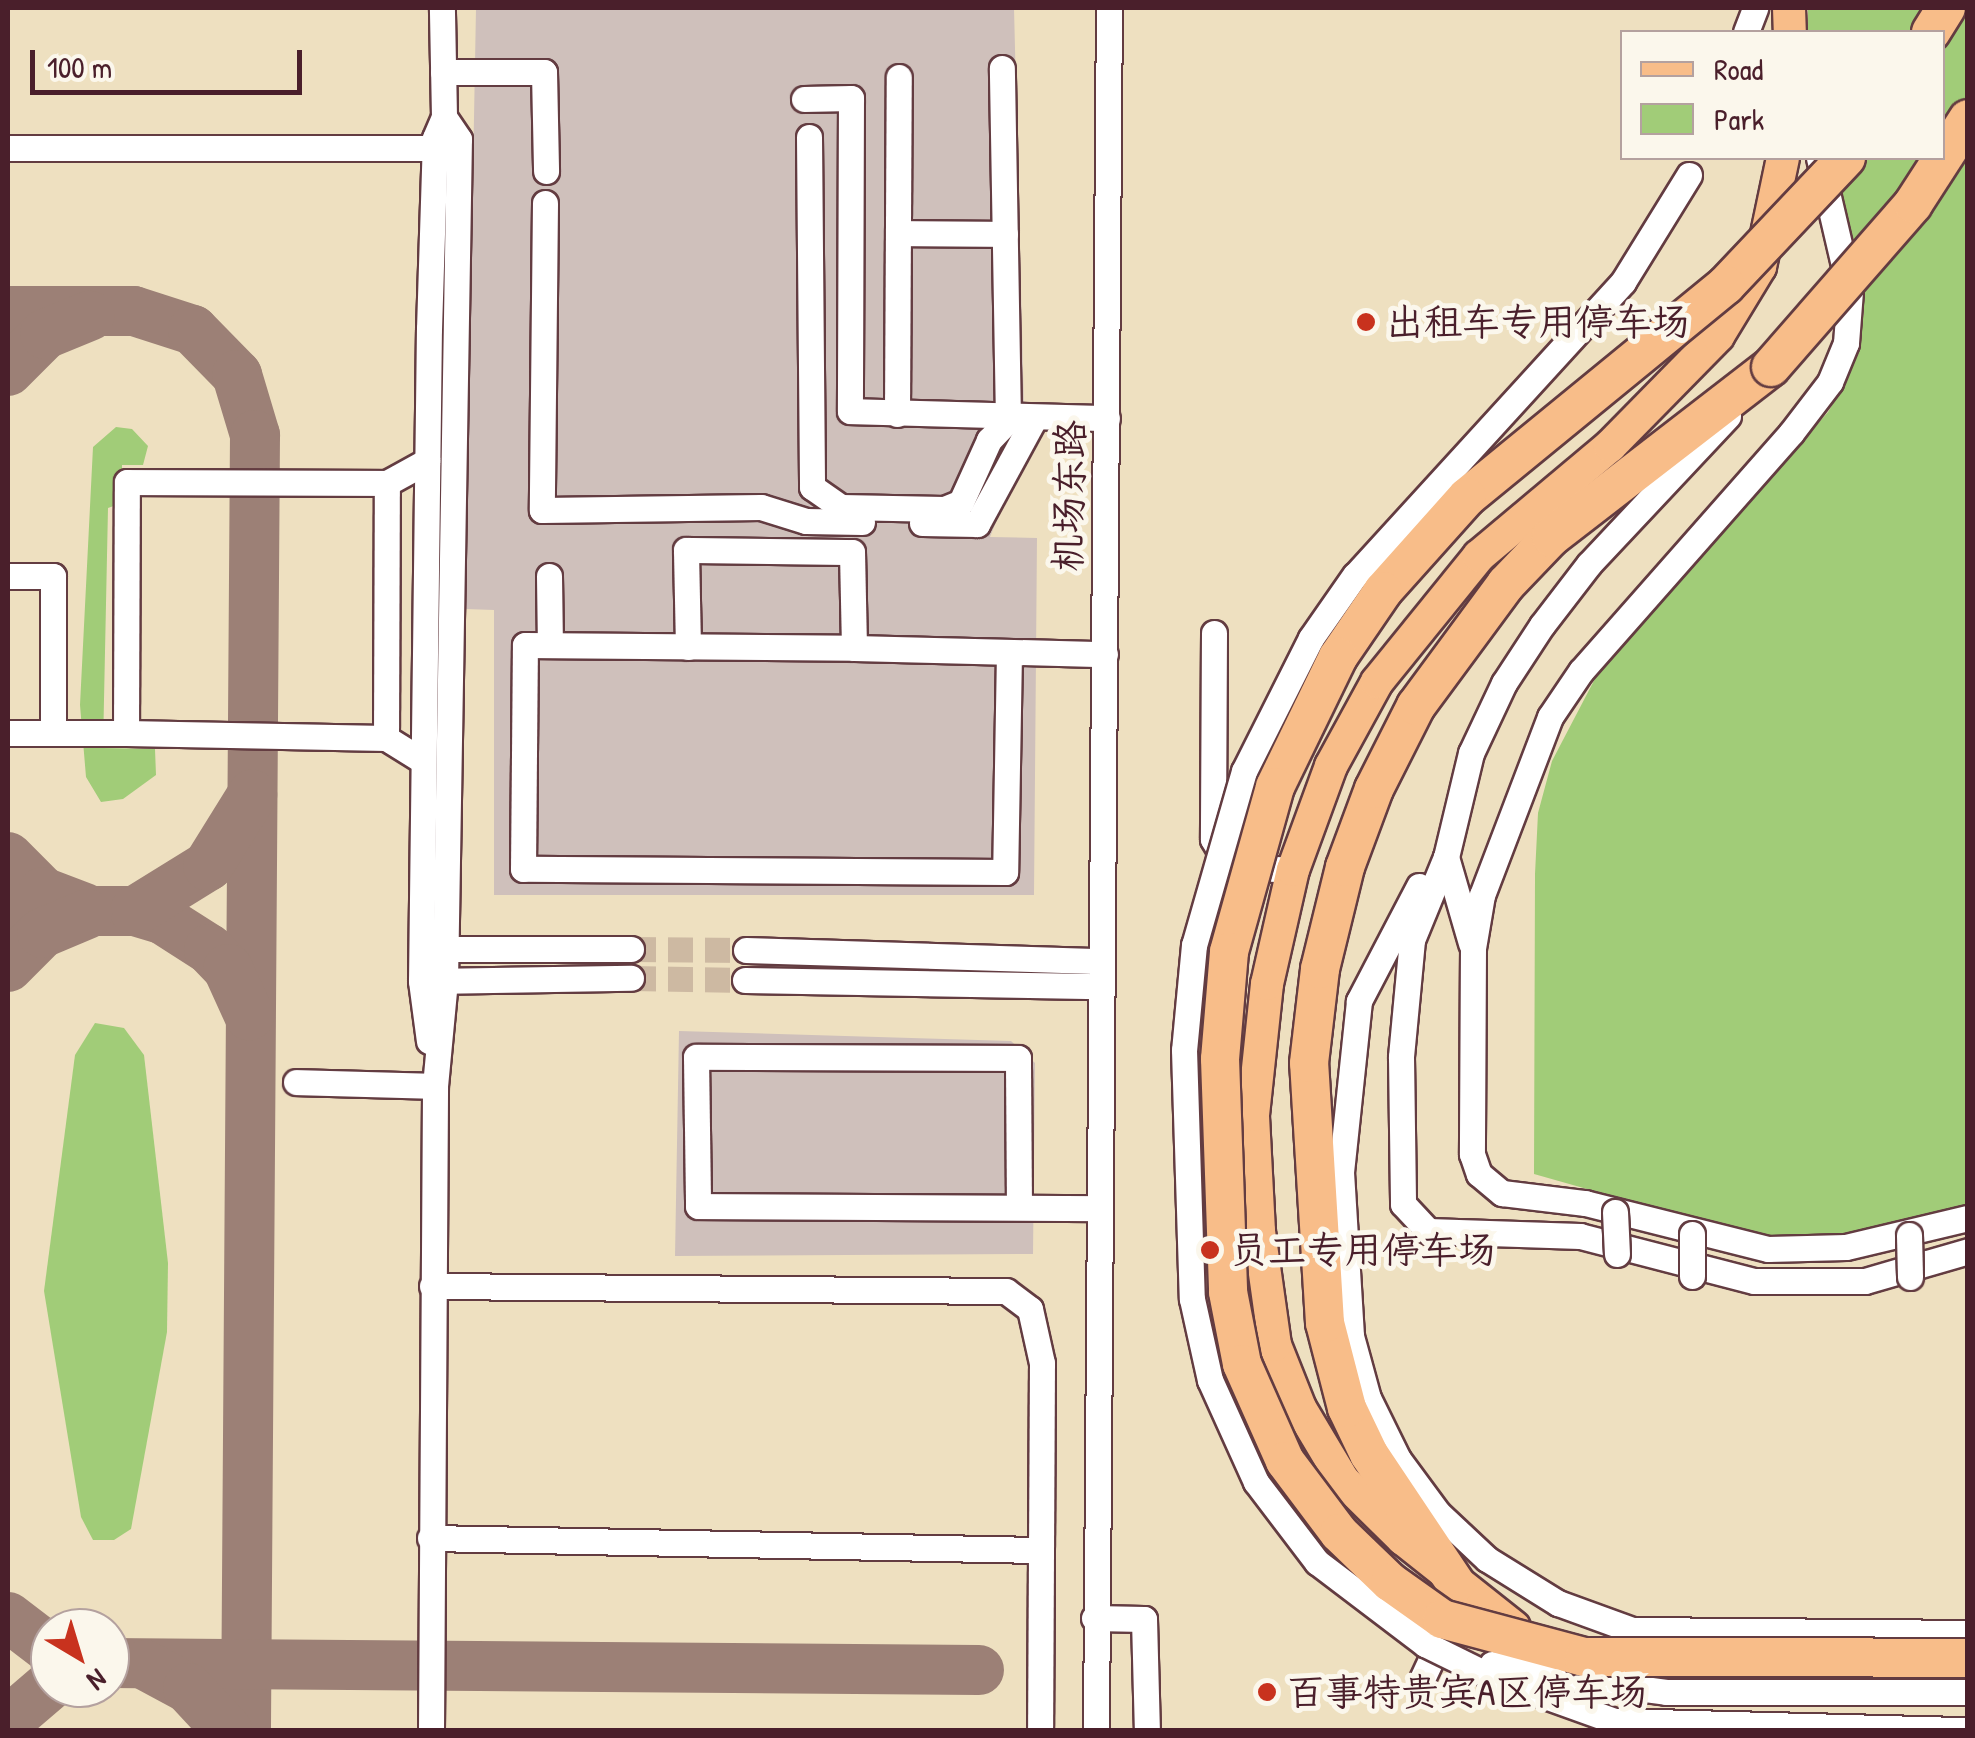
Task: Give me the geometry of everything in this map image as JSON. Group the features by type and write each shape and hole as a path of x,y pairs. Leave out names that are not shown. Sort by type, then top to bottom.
{"highway":[{"path":"1932,30 1946,8"},
{"path":"1945,155 1968,119"},
{"path":"1844,160 1726,285 1518,450 1422,542 1338,657 1300,728 1253,850 1228,952 1220,1060 1228,1292 1242,1364 1265,1424 1310,1500 1436,1635 1584,1656 1968,1658"},
{"path":"1456,1584 1369,1454 1347,1408 1325,1323 1309,1063 1320,969 1345,868 1374,789 1416,706 1506,584 1565,525 1771,367 1913,204 1941,160"}],"main road":[{"path":"1514,1627 1456,1584 1344,1480 1300,1408 1275,1344 1259,1231 1253,1115 1267,984 1294,870 1331,766 1422,618 1479,556 1610,446 1718,336 1760,268 1784,160"}],"street":[{"path":"430,1730 442,8"},
{"name":"机场东路","path":"1096,1730 1109,8"},
{"path":"809,137 812,487 842,507 944,509 961,502 980,458 1008,420 1002,68"},
{"path":"444,72 544,72 546,171"},
{"path":"897,414 899,77"},
{"path":"804,98 851,98 850,411 1008,420 1107,418"},
{"path":"8,148 443,135"},
{"path":"433,949 424,760 427,461 443,135"},
{"path":"1819,160 1850,290 1846,344 1830,382 1581,671 1550,717 1482,895 1472,948 1472,1154 1479,1174 1502,1193 1615,1212 1692,1234 1768,1249 1846,1248 1968,1218"},
{"path":"1693,166 1623,282 1396,524 1312,638 1244,771 1194,945 1184,1050 1192,1298 1210,1380 1256,1482 1306,1549 1373,1610 1554,1677 1666,1692 1968,1692"},
{"path":"545,203 542,510 761,506 806,521 978,524 1034,419"},
{"path":"898,233 1005,234"},
{"path":"1771,367 1588,564 1504,683 1470,753 1446,857 1412,940 1409,1013 1401,1057 1401,1192 1411,1220 1428,1231 1580,1236 1754,1281 1865,1281 1968,1251"},
{"path":"126,733 127,482 387,484 427,461"},
{"path":"386,738 387,484"},
{"path":"688,647 686,550 852,552 854,648"},
{"path":"8,576 53,576 52,733"},
{"path":"549,576 550,645"},
{"path":"1214,632 1212,839 1238,876 1294,870"},
{"path":"1009,652 1005,872 523,868 525,645 854,648 1105,654"},
{"path":"8,733 386,738 424,760"},
{"path":"1451,824 1359,1001 1346,1080 1341,1258 1351,1336 1368,1398 1398,1460 1438,1512 1487,1559 1558,1602 1632,1630 1968,1633"},
{"path":"1446,857 1472,948"},
{"path":"433,949 631,949"},
{"path":"746,950 1102,974"},
{"path":"745,980 1102,974"},
{"path":"433,981 631,978"},
{"path":"1018,1208 1018,1058 696,1057 698,1206 1018,1208 1099,1208"},
{"path":"296,1082 434,1086"},
{"path":"1615,1212 1616,1254"},
{"path":"1692,1234 1692,1276"},
{"path":"1908,1235 1910,1277"},
{"path":"432,1286 1006,1291 1030,1309 1039,1336 1040,1730"},
{"path":"430,1538 1039,1550"},
{"path":"1422,1679 1456,1584"},
{"path":"1094,1618 1144,1619 1148,1730"},
{"path":"1436,1635 1514,1627"},
{"path":"1436,1635 1615,1721 1968,1730"}],"shaded area":[{"path":"476,8 1014,8 1025,450 990,537 1037,538 1034,895 494,895 494,610 465,609"},
{"path":"679,1031 1011,1041 1035,1063 1033,1254 675,1256"}],"green space":[{"path":"1808,8 1967,8 1967,1207 1851,1237 1760,1238 1534,1174 1535,874 1538,813 1552,761 1598,673 1828,412 1848,378 1864,313 1831,160 1945,160 1945,30 1808,30"},
{"path":"116,427 132,429 148,446 143,465 122,465 122,503 108,508 103,748 155,749 156,775 123,799 101,802 86,777 80,705 93,447"},
{"path":"95,1023 124,1028 144,1055 168,1263 167,1332 131,1529 114,1540 93,1540 81,1517 44,1291 75,1055"}],"taxiway":[{"path":"8,311 134,311 193,330 237,375 255,435 246,1730"},
{"path":"8,371 45,334 89,316"},
{"path":"135,911 208,866 252,795"},
{"path":"8,857 43,892 85,908"},
{"path":"8,911 135,911 162,919 209,949 228,969 249,1015"},
{"path":"8,967 42,933 87,914"},
{"path":"8,1617 30,1634"},
{"path":"130,1663 979,1670"},
{"path":"145,1665 188,1688 227,1730"},
{"path":"8,1721 30,1702"}],"tunnel":[{"path":"631,949 746,950"},
{"path":"631,978 745,980"}],"place":[{"name":"出租车专用停车场","path":"1366,322"},
{"name":"员工专用停车场","path":"1210,1250"},
{"name":"百事特贵宾A区停车场","path":"1267,1692"}]}
